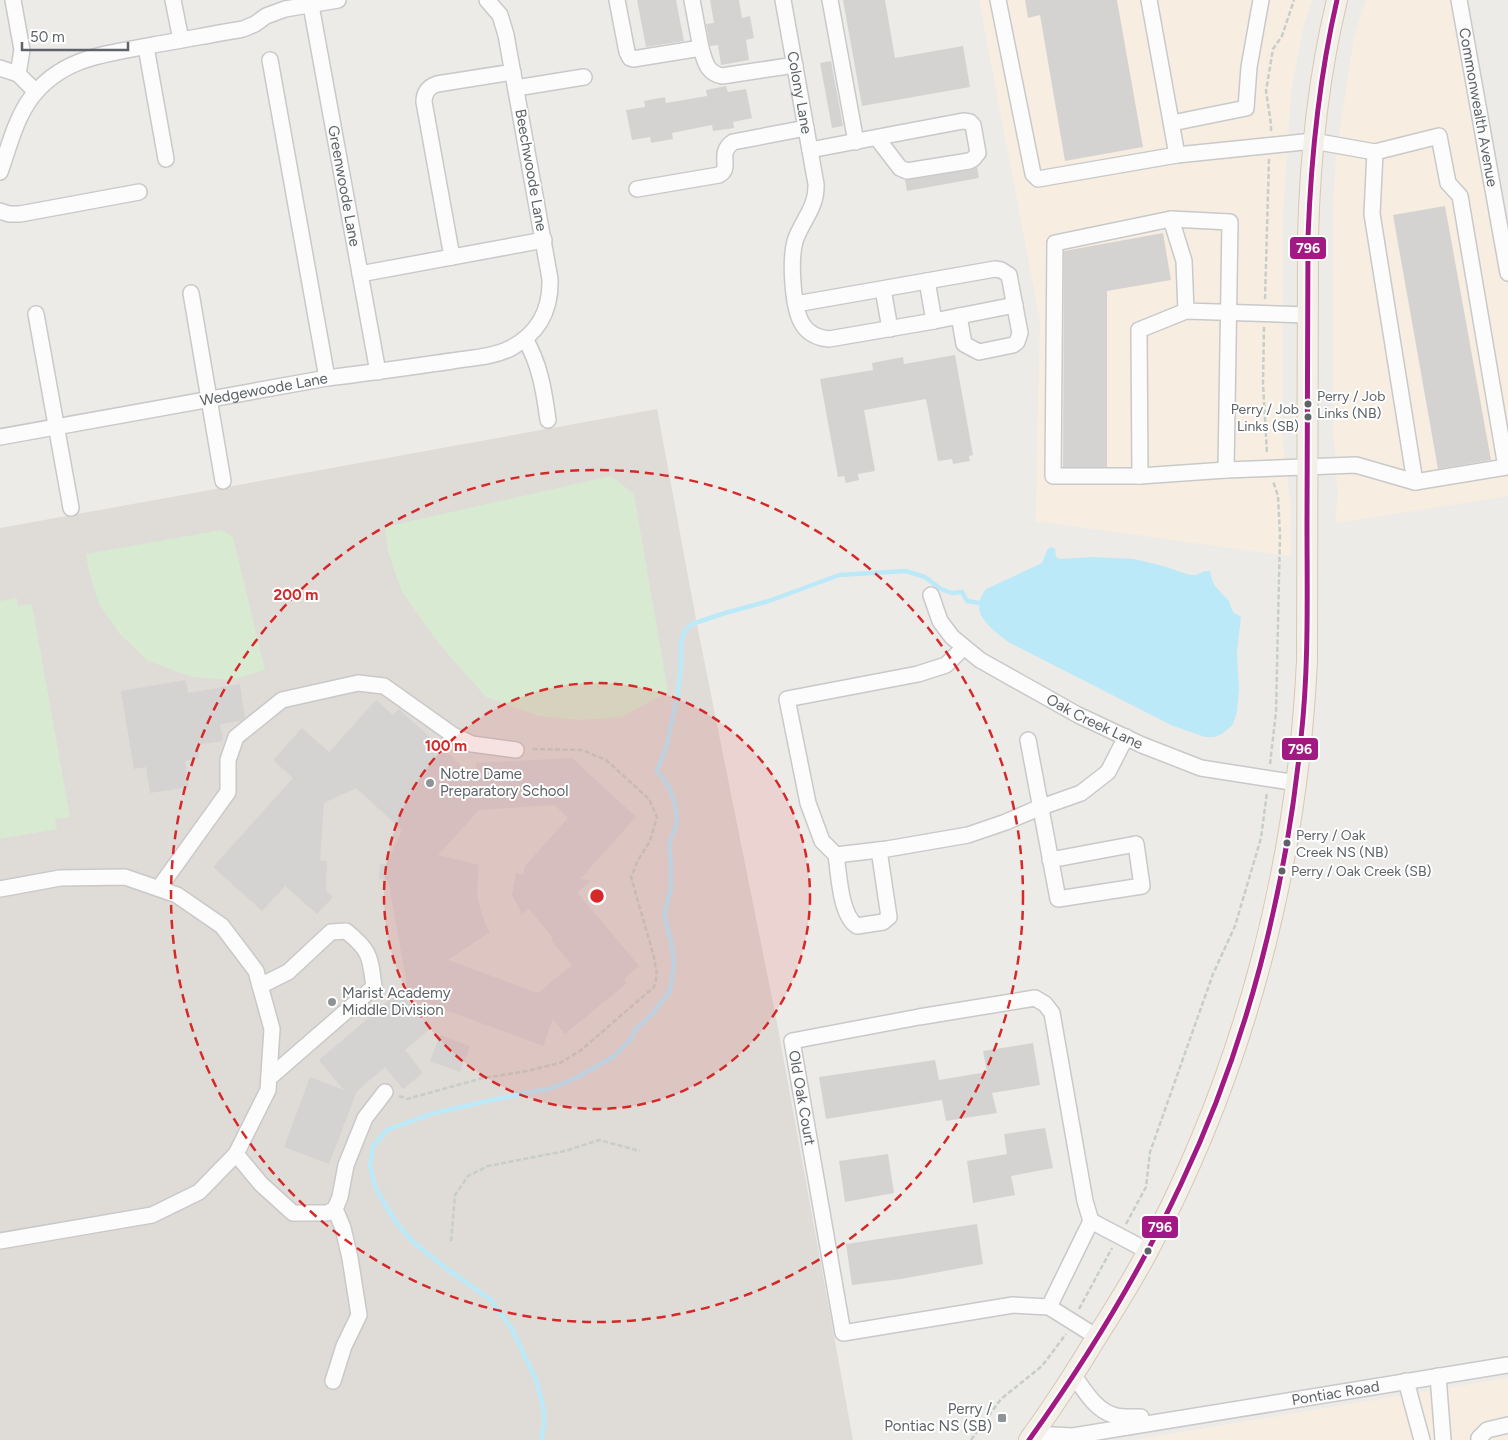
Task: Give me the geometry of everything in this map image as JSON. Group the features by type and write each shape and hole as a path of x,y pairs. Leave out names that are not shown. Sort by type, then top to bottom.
{"main road":[{"path":"1031,1437 1074,1375 1148,1251 1170,1208 1204,1133 1227,1072 1243,1024 1270,929 1285,858 1297,783 1308,661 1309,203 1313,141 1322,74 1337,0"}],"street":[{"path":"13,0 22,50 18,74"},
{"path":"173,0 181,40"},
{"path":"0,172 20,116 36,92 58,73 83,59 243,29 255,24 266,16 285,9 311,2 338,0"},
{"name":"Beechwoode Lane","path":"488,0 496,9 503,24 550,279 550,298 543,316 531,334 525,339"},
{"path":"618,0 627,52 630,58 636,60 701,48"},
{"path":"692,0 701,48 707,67 712,72 722,76 795,65"},
{"name":"Colony Lane","path":"783,0 816,184 814,202 797,236 792,253 792,273 796,304"},
{"path":"830,0 856,142"},
{"path":"998,0 1033,174 1038,180 1178,155 1313,141 1375,152 1439,136 1448,183 1460,196 1506,467 1415,482 1356,465 1226,470 1140,476 1053,476 1055,243 1171,219 1230,222 1226,470"},
{"path":"1149,0 1178,155"},
{"path":"1172,123 1246,108 1249,67 1261,0"},
{"name":"Commonwealth Avenue","path":"1459,0 1508,273"},
{"name":"Greenwoode Lane","path":"311,2 378,372"},
{"path":"146,47 166,158"},
{"path":"270,60 327,378"},
{"path":"0,68 18,74 36,92"},
{"path":"452,257 424,96 428,89 437,84 513,72"},
{"path":"516,88 584,77"},
{"path":"810,150 963,120 973,125 978,153 974,159 969,161 910,172 900,168 877,138"},
{"path":"637,189 719,175 725,168 724,156 726,149 733,142 806,128"},
{"path":"1375,152 1372,214 1415,482"},
{"path":"0,211 8,214 20,214 139,192"},
{"path":"1171,219 1184,261 1186,311"},
{"path":"360,274 544,240"},
{"path":"959,316 964,344 979,352 1014,345 1020,337 1015,305 1009,275 995,269 796,304 799,319 804,327 813,334 824,338 837,338 934,322 959,316 1015,305"},
{"path":"927,281 934,322"},
{"path":"883,289 890,329"},
{"path":"191,293 223,481"},
{"path":"1140,476 1139,330 1186,311 1308,315"},
{"path":"36,314 71,508"},
{"path":"525,339 537,363 548,420"},
{"name":"Wedgewoode Lane","path":"0,437 327,378 492,354 511,348 525,339"},
{"name":"Oak Creek Lane","path":"931,595 940,621 952,637 964,647 980,660 1078,715 1126,738 1201,768 1297,783"},
{"path":"878,850 889,917 883,922 857,926 852,923 844,908 836,855 822,841 808,804 787,699 918,674 946,665 964,647"},
{"path":"159,888 228,792 228,760 236,737 282,700 358,683 384,686 453,735 472,744 516,750"},
{"path":"836,855 968,835 1081,793 1108,772 1126,738"},
{"path":"1028,740 1039,808 1058,899 1142,886 1136,844 1050,860"},
{"path":"0,889 60,878 125,877 177,895 222,926 256,971 272,1029 268,1090 236,1154 199,1192 152,1215 0,1241"},
{"path":"260,986 288,972 331,932 346,931 361,942 370,958 374,987 269,1078"},
{"name":"Old Oak Court","path":"1050,1307 1013,1305 843,1333 792,1041 1035,998 1045,1004 1052,1013 1085,1201 1092,1221"},
{"path":"236,1154 261,1184 293,1213 327,1213 335,1209 340,1197 346,1165 365,1118 385,1092"},
{"path":"333,1381 344,1346 359,1315 350,1258 343,1228 335,1209"},
{"path":"1097,1337 1050,1307 1092,1221 1148,1251"},
{"name":"Pontiac Road","path":"1031,1437 1120,1434 1162,1421 1508,1364"},
{"name":"Pontiac Road","path":"1074,1375 1092,1400 1106,1413 1115,1416 1141,1417 1162,1421"},
{"path":"1438,1376 1443,1440"},
{"path":"1406,1381 1422,1440"},
{"path":"1480,1440 1487,1430 1508,1425"}],"path":[{"path":"971,1440 1001,1398 1042,1366 1066,1333 1146,1187 1150,1152 1213,974 1235,926 1261,838 1276,712 1280,535 1278,496 1272,480 1266,445 1263,383 1271,124 1266,91 1273,49 1282,36 1294,0"},
{"path":"385,1092 407,1099 483,1078 527,1071 560,1063 580,1051 654,987 657,975 654,957 631,877 638,860 650,841 656,817 649,799 606,760 582,750 516,750"},
{"path":"451,1241 455,1195 468,1176 481,1169 565,1151 599,1140 640,1151"}],"shaded area":[{"path":"979,0 1312,0 1303,29 1291,91 1283,213 1282,433 1290,499 1291,556 1036,521 1040,320"},
{"path":"1366,0 1456,0 1508,289 1508,496 1335,523 1338,494 1333,428 1333,209 1336,157 1354,38"},
{"path":"657,409 698,630 777,1023 853,1440 0,1440 0,528"},
{"path":"1508,1378 1508,1440 1134,1440"}],"green space":[{"path":"611,476 634,494 668,692 621,717 581,720 539,716 486,697 439,644 402,592 388,552 385,527"},
{"path":"221,530 233,537 265,670 231,680 192,677 148,661 119,633 99,604 89,572 86,554"},
{"path":"17,598 18,606 32,604 70,817 55,819 57,829 0,839 0,601"}],"water":[{"path":"1051,547 1055,549 1056,557 1060,559 1092,557 1134,559 1190,575 1210,571 1215,586 1229,601 1233,612 1241,617 1237,652 1239,690 1237,712 1233,724 1222,734 1214,737 1205,737 1171,725 1008,642 995,631 980,613 979,605 986,589 1042,563 1047,550"}],"building":[{"path":"637,0 676,0 684,41 646,47"},
{"path":"710,0 739,0 742,18 750,16 754,38 746,40 749,60 721,65 718,45 710,46 706,24 714,23"},
{"path":"843,0 885,0 895,58 963,46 970,87 862,106"},
{"path":"1025,0 1117,0 1143,147 1065,161 1040,15 1028,18"},
{"path":"831,61 843,126 832,128 820,63"},
{"path":"726,86 728,92 746,89 752,118 733,122 734,128 713,131 712,125 672,133 673,139 651,143 650,137 632,140 626,110 645,107 644,101 665,97 666,103 707,96 706,90"},
{"path":"977,167 979,178 907,191 905,180 970,170"},
{"path":"1445,206 1491,460 1438,469 1393,215"},
{"path":"1163,233 1171,280 1107,291 1107,467 1063,467 1064,251"},
{"path":"955,355 973,455 969,456 970,461 953,464 952,459 938,461 926,399 864,410 875,471 858,474 859,480 846,483 844,476 838,477 820,379 873,370 872,363 903,357 904,364"},
{"path":"186,680 188,693 240,684 245,718 241,721 220,724 223,741 197,745 199,758 185,761 189,787 150,793 146,767 134,769 121,691"},
{"path":"376,700 393,715 399,709 477,780 476,763 572,758 636,817 580,879 591,881 577,892 639,966 624,979 627,983 565,1034 553,1019 543,1046 402,994 431,1028 405,1050 423,1073 403,1089 385,1067 357,1091 329,1164 284,1147 310,1077 344,1090 319,1060 407,985 388,880 379,879 380,864 386,864 402,830 356,788 324,803 320,860 327,861 326,891 333,897 317,914 285,886 262,911 213,867 293,778 273,760 302,728 329,752","holes":["555,805 568,818 525,866 523,875 516,873 512,895 522,914 529,909 572,965 538,993 448,960 490,932 478,901 479,865 438,855 479,810"]},
{"path":"440,1035 470,1046 460,1072 430,1061"},
{"path":"1033,1043 1040,1085 992,1093 997,1113 946,1121 942,1100 826,1119 819,1077 935,1060 939,1080 987,1072 983,1051"},
{"path":"1045,1128 1053,1168 1011,1176 1015,1195 973,1203 967,1161 1007,1154 1004,1134"},
{"path":"888,1154 894,1193 845,1202 839,1161"},
{"path":"977,1224 983,1264 901,1279 852,1285 846,1244"}],"waterway":[{"path":"541,1440 544,1426 541,1398 536,1380 512,1329 491,1300 412,1241 395,1221 375,1187 370,1166 373,1146 387,1130 434,1113 549,1089 576,1078 613,1057 630,1040 635,1030 653,1013 670,991 674,966 671,940 664,916 671,888 669,844 677,823 675,804 669,787 657,771 667,745 678,692 681,643 684,632 692,624 769,601 839,575 906,571 925,577 941,589 952,593 962,592 967,601 979,603"}],"transit line":[{"name":"796","path":"1029,1440 1092,1347 1148,1251 1181,1184 1204,1131 1244,1022 1274,910 1294,795 1304,711 1307,631 1309,207 1321,88 1337,0"}],"place":[{"name":"Perry / Job Links (NB)","path":"1308,404"},
{"name":"Perry / Job Links (SB)","path":"1308,417"},
{"name":"Notre Dame Preparatory School","path":"430,783"},
{"name":"Perry / Oak Creek NS (NB)","path":"1287,843"},
{"name":"Perry / Oak Creek (SB)","path":"1282,871"},
{"name":"Marist Academy Middle Division","path":"332,1002"},
{"name":"Perry / Pontiac NS (SB)","path":"1002,1418"}]}
